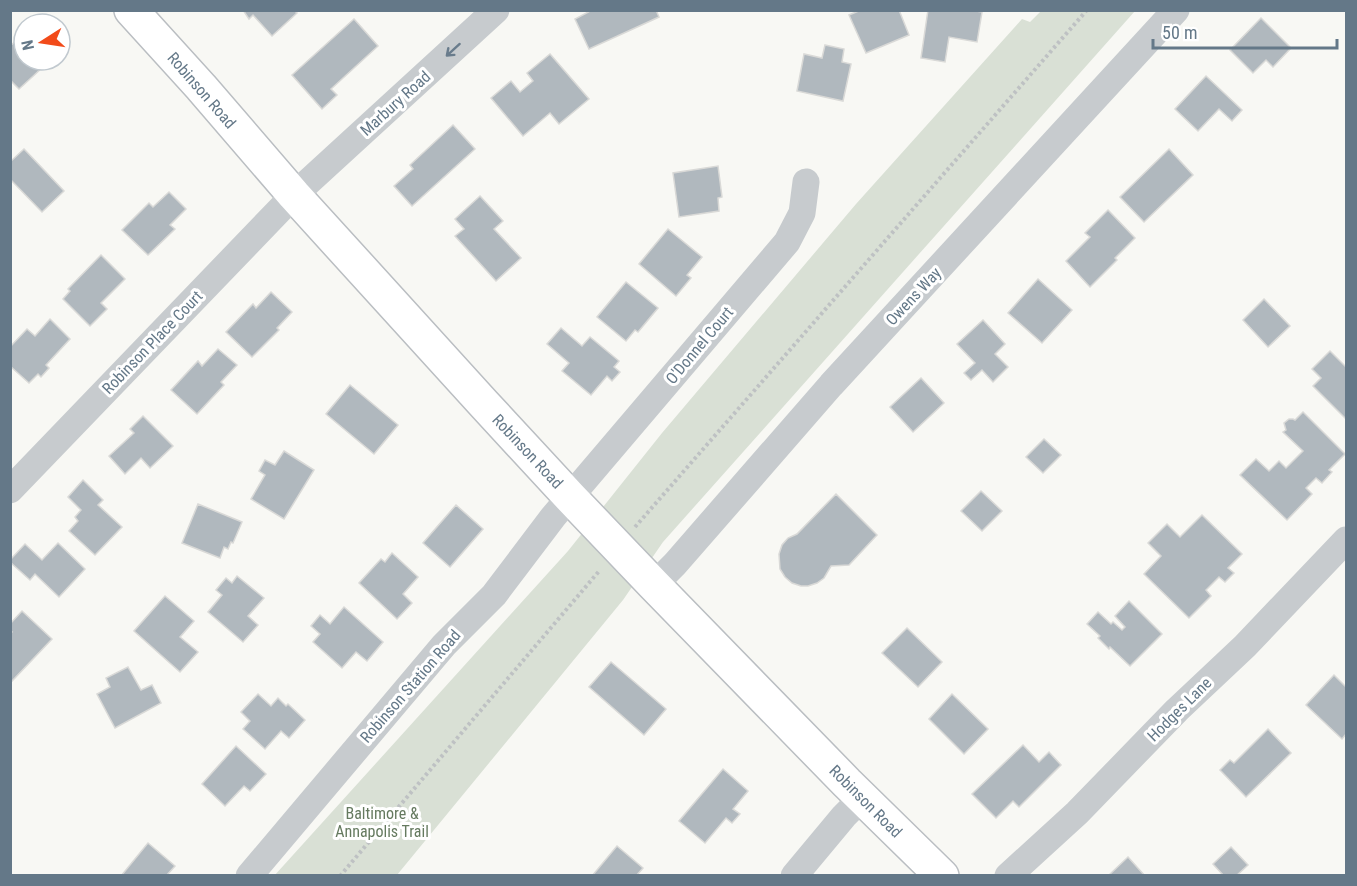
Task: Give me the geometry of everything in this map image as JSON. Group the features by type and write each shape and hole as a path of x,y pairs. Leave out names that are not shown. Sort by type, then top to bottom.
{"main road":[{"name":"Robinson Road","path":"131,10 294,195 570,497 862,798 942,876"}],"street":[{"name":"Marbury Road","path":"294,195 496,10"},
{"name":"Owens Way","path":"654,585 675,564 831,385 1176,10"},
{"name":"O'Donnel Court","path":"570,497 787,242 802,213 806,182"},
{"name":"Robinson Place Court","path":"10,490 294,195"},
{"name":"Robinson Station Road","path":"249,876 444,645 494,595 570,497"},
{"name":"Hodges Lane","path":"1008,876 1077,813 1177,710 1245,646 1347,540"},
{"path":"794,876 862,798"}],"path":[{"path":"340,876 618,548 1087,10"}],"green space":[{"name":"Baltimore & Annapolis Trail","path":"1041,11 1135,11 663,542 623,600 397,875 274,876 568,551 662,433 856,204 1022,19 1030,22"}],"building":[{"path":"243,10 294,10 297,13 272,36 253,15 249,19"},
{"path":"592,10 656,10 659,17 589,49 575,19"},
{"path":"861,10 899,10 909,35 866,53 849,15"},
{"path":"928,10 982,12 977,42 949,37 945,62 921,58"},
{"path":"1261,18 1291,48 1273,67 1266,60 1253,73 1230,50"},
{"path":"354,19 378,46 331,89 337,95 322,109 292,75"},
{"path":"12,44 12,72 38,72 19,89 12,82 10,83 10,46"},
{"path":"825,45 844,49 842,62 851,64 843,101 797,91 804,54 822,58"},
{"path":"550,54 589,99 559,124 550,113 523,136 491,98 511,81 520,92 533,81 527,73"},
{"path":"1206,76 1242,110 1232,121 1219,109 1198,131 1175,109"},
{"path":"453,125 475,149 412,206 394,186 413,169 410,165"},
{"path":"24,149 64,191 42,212 10,179 10,162"},
{"path":"1169,149 1193,175 1144,222 1120,197"},
{"path":"718,166 722,197 718,198 719,211 679,217 673,173"},
{"path":"169,192 186,209 170,225 175,229 148,255 122,230 149,203 153,207"},
{"path":"480,196 503,221 494,229 521,258 496,281 455,236 464,229 455,219"},
{"path":"1108,210 1135,238 1090,287 1066,261 1090,237 1085,233"},
{"path":"668,229 702,257 687,275 691,278 676,296 639,264"},
{"path":"101,255 125,279 101,303 107,309 90,326 63,299 70,291 68,289"},
{"path":"1038,279 1072,310 1042,343 1008,313"},
{"path":"626,282 658,308 638,332 635,330 626,341 597,317"},
{"path":"271,292 292,312 277,328 279,330 252,357 226,332 253,304 256,308"},
{"path":"1264,299 1290,326 1268,347 1243,320"},
{"path":"50,319 70,339 46,365 49,368 41,377 38,374 29,383 10,366 10,347 27,329 35,336"},
{"path":"983,320 1005,344 995,354 1008,367 993,382 982,370 971,380 964,373 975,363 957,344"},
{"path":"561,328 582,346 590,337 619,361 614,367 620,372 612,381 607,376 591,395 562,371 569,363 547,344"},
{"path":"218,349 237,365 221,382 224,385 197,414 171,390 198,361 202,366"},
{"path":"1330,351 1346,367 1346,419 1313,386 1321,378 1312,369"},
{"path":"921,378 944,403 913,432 890,407"},
{"path":"350,385 398,425 374,454 326,414"},
{"path":"1303,412 1345,454 1329,470 1332,472 1322,483 1316,478 1306,488 1312,494 1287,520 1240,475 1256,459 1269,471 1279,461 1286,468 1303,451 1283,432 1286,430 1284,423 1289,419 1295,420"},
{"path":"143,416 173,446 150,468 141,458 125,474 109,456 134,433 130,429"},
{"path":"1044,439 1061,455 1043,473 1026,457"},
{"path":"284,451 314,470 284,519 251,499 265,475 259,471 265,460 275,465"},
{"path":"83,480 103,500 98,505 122,527 95,555 69,531 78,521 75,517 81,510 68,497"},
{"path":"981,491 1002,511 982,531 961,511"},
{"path":"836,494 877,535 849,565 831,566 824,578 808,586 792,583 780,569 779,554 782,545 788,538 797,534"},
{"path":"198,504 242,522 233,543 231,542 228,549 224,547 220,558 182,543"},
{"path":"456,505 483,529 450,567 423,543"},
{"path":"1202,515 1242,554 1228,568 1234,573 1225,582 1219,577 1206,590 1211,596 1189,618 1144,574 1161,556 1148,543 1167,524 1180,537"},
{"path":"58,543 85,569 59,597 35,574 30,580 10,562 25,544 42,560"},
{"path":"392,553 418,577 403,594 412,603 397,619 359,583 381,559 385,562"},
{"path":"237,576 264,598 248,616 258,625 243,642 208,612 222,595 216,590 226,578 232,583"},
{"path":"165,596 194,621 180,637 198,652 180,672 134,631"},
{"path":"1129,601 1162,634 1130,666 1110,647 1109,649 1098,638 1100,636 1087,624 1098,612 1122,630 1125,627 1115,616"},
{"path":"344,607 383,642 367,661 356,652 342,668 313,642 320,634 311,626 320,615 330,624"},
{"path":"22,611 52,639 12,681 10,680 10,634 12,632 10,624"},
{"path":"907,628 942,662 918,687 882,653"},
{"path":"611,662 666,709 644,735 589,687"},
{"path":"128,667 141,690 152,685 161,703 115,728 97,694 110,687 106,678"},
{"path":"1334,675 1346,687 1346,734 1342,739 1306,705"},
{"path":"258,694 271,706 278,698 305,720 289,738 281,731 265,749 243,729 250,721 241,712"},
{"path":"952,694 988,729 964,754 929,719"},
{"path":"1268,729 1291,753 1246,797 1220,770 1230,760 1234,763"},
{"path":"1023,745 1039,762 1049,752 1061,765 1019,807 1013,801 996,818 972,794"},
{"path":"236,746 266,774 250,791 244,786 225,806 202,784"},
{"path":"723,769 748,791 733,809 740,814 732,823 726,818 705,843 679,821"},
{"path":"148,843 175,866 166,876 121,876"},
{"path":"617,846 643,868 636,876 592,876"},
{"path":"1231,847 1248,865 1236,876 1224,876 1213,864"},
{"path":"1128,857 1145,876 1108,876"}]}
